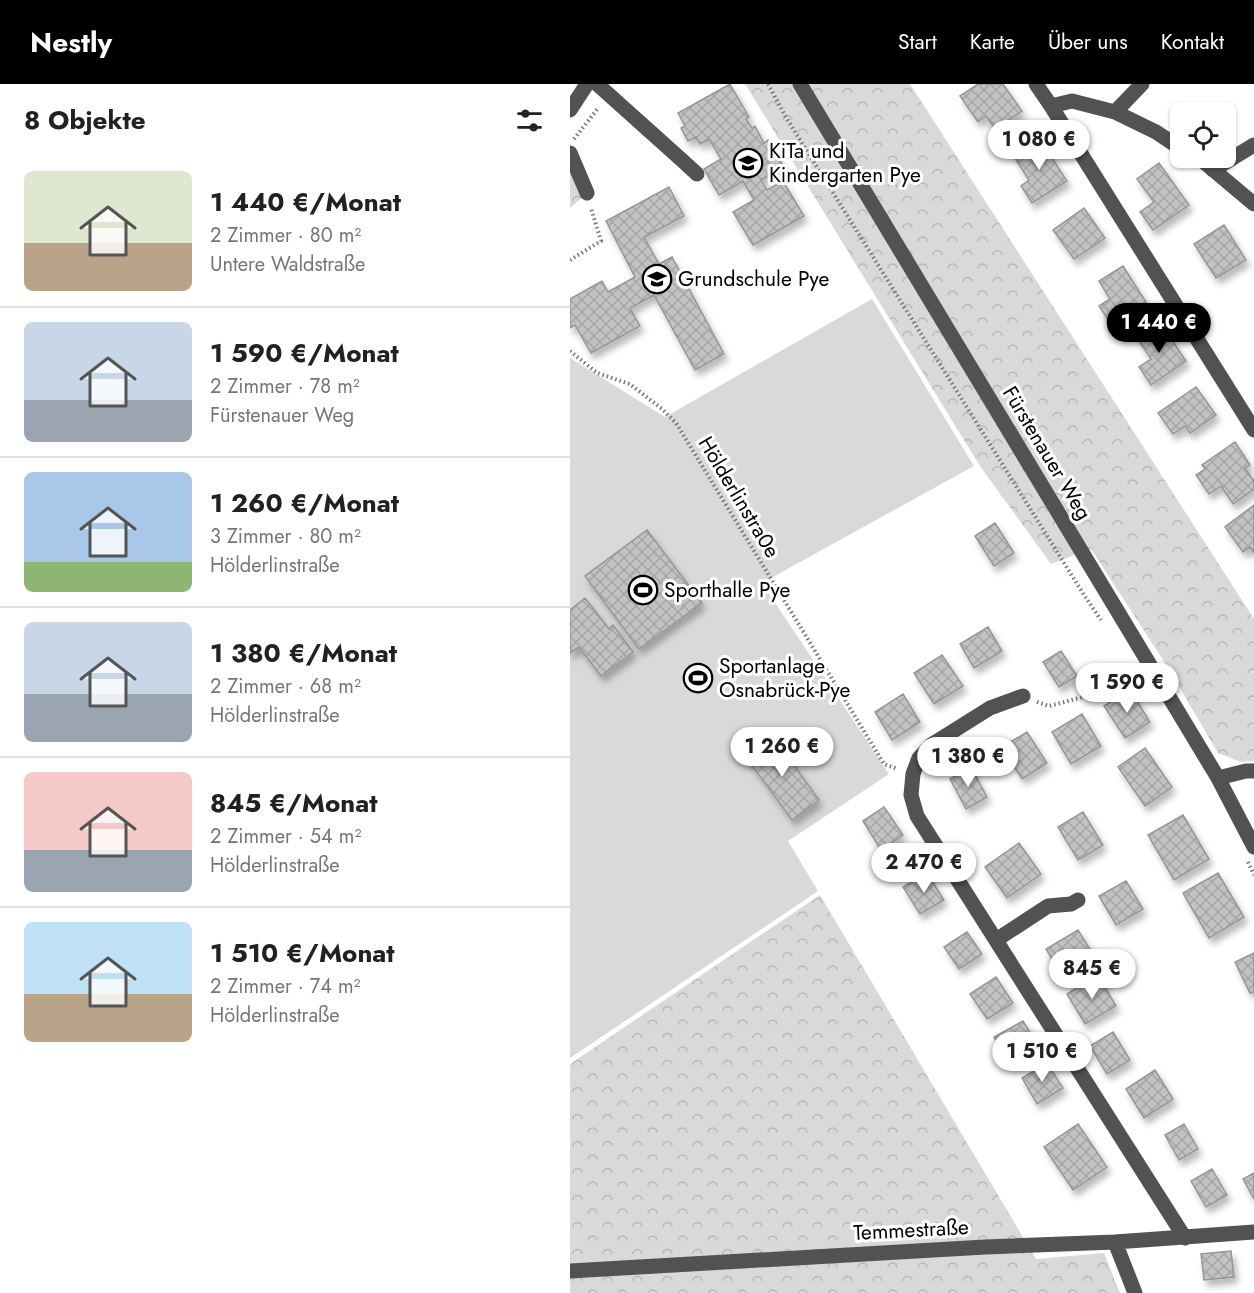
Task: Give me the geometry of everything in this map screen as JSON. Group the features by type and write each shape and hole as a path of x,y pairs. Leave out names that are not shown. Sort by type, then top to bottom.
{"street":[{"path":"570,110 587,84"},
{"path":"597,84 697,174"},
{"name":"Fürstenauer Weg","path":"800,84 1218,778 1254,847"},
{"path":"1036,84 1052,106 1254,430"},
{"path":"1115,112 1142,84"},
{"path":"1052,106 1071,100 1115,112 1170,141"},
{"path":"1213,170 1254,145"},
{"path":"570,153 587,193"},
{"path":"1210,168 1254,204"},
{"path":"1023,696 990,708 932,745 919,758 913,774 911,795 917,816 1185,1238"},
{"path":"1218,778 1254,771"},
{"path":"996,940 1048,906 1071,904 1078,900"},
{"name":"Temmestraße","path":"570,1270 1115,1242 1254,1232"},
{"path":"1115,1242 1135,1293"}],"path":[{"name":"Fürstenauer Weg","path":"768,84 787,119 1103,622"},
{"path":"570,145 609,95"},
{"path":"570,260 601,241 587,193"},
{"name":"Hölderlinstra0e","path":"570,351 597,374 630,384 676,423 884,764 913,774"},
{"path":"1023,696 1049,706 1117,688 1154,672"}],"green space":[{"path":"745,84 910,84 1254,619 1254,761 1241,762 1218,753 1167,666 1091,549 1051,564 980,466"},
{"path":"570,153 587,193 570,208"},
{"name":"Sportanlage Osnabrück-Pye","path":"872,299 974,466 762,583 889,774 788,841 818,891 570,1058 570,358 665,417"},
{"path":"820,895 1036,1259 1104,1253 1120,1293 570,1293 570,1064"}],"building":[{"name":"KiTa und Kindergarten Pye","path":"730,84 749,117 746,119 752,128 755,126 764,143 768,140 784,167 761,180 767,190 783,181 804,216 753,245 733,212 754,200 743,181 719,195 704,169 721,159 709,139 700,144 696,137 688,141 681,128 685,126 678,113"},
{"path":"978,84 1003,84 1022,111 995,129 986,116 978,122 960,96"},
{"path":"1039,138 1067,181 1032,203 1021,186 1029,180 1013,155"},
{"path":"1159,163 1189,205 1153,230 1140,212 1154,202 1137,179"},
{"name":"Grundschule Pye","path":"669,187 684,216 644,237 659,264 672,257 724,354 695,370 654,295 630,308 640,326 591,353 575,325 570,328 570,299 602,281 608,292 635,277 606,221"},
{"path":"1084,208 1105,238 1074,259 1053,230"},
{"path":"1224,225 1246,260 1216,278 1194,244"},
{"path":"1123,266 1146,302 1111,324 1099,306 1110,299 1099,281"},
{"path":"1160,322 1186,361 1151,385 1139,367 1151,359 1137,338"},
{"path":"1196,387 1216,415 1190,433 1185,426 1173,434 1158,413"},
{"path":"1235,442 1250,465 1245,468 1254,481 1254,489 1233,504 1221,486 1209,494 1196,475 1205,469 1202,465"},
{"path":"1254,505 1254,553 1250,547 1243,552 1225,527"},
{"path":"995,523 1014,553 994,566 975,536"},
{"name":"Sporthalle Pye","path":"647,530 702,603 639,649 585,576"},
{"path":"585,598 609,629 613,625 633,652 601,676 579,647 570,653 570,610"},
{"path":"988,627 1002,651 974,668 960,644"},
{"path":"1061,651 1077,676 1059,687 1043,662"},
{"path":"942,655 963,686 934,704 914,673"},
{"path":"1130,690 1150,722 1125,738 1104,706"},
{"path":"903,694 920,722 892,740 875,712"},
{"path":"1082,714 1101,746 1071,764 1052,732"},
{"path":"1027,732 1047,763 1022,779 1002,747"},
{"path":"773,736 819,800 792,820 745,756"},
{"path":"1145,748 1172,787 1145,806 1118,767"},
{"path":"971,767 987,797 966,809 950,779"},
{"path":"884,807 903,835 881,850 863,821"},
{"path":"1083,812 1103,845 1078,860 1058,827"},
{"path":"1183,815 1209,859 1174,880 1148,835"},
{"path":"1019,843 1041,874 1007,898 985,867"},
{"path":"927,873 944,900 920,914 903,887"},
{"path":"1218,873 1244,917 1209,938 1183,893"},
{"path":"1126,881 1143,909 1116,925 1099,896"},
{"path":"1078,930 1093,954 1060,973 1046,949"},
{"path":"967,932 982,954 959,969 944,947"},
{"path":"1254,953 1254,992 1250,993 1235,962"},
{"path":"1098,975 1116,1006 1085,1024 1067,994"},
{"path":"996,977 1013,1003 987,1019 970,994"},
{"path":"1023,1021 1039,1047 1010,1064 994,1037"},
{"path":"1113,1032 1130,1060 1107,1074 1090,1046"},
{"path":"1047,1063 1063,1088 1037,1104 1022,1078"},
{"path":"1155,1070 1173,1099 1144,1118 1126,1089"},
{"path":"1078,1124 1107,1167 1073,1190 1044,1147"},
{"path":"1184,1124 1198,1149 1179,1160 1165,1135"},
{"path":"1212,1169 1227,1195 1206,1207 1191,1181"},
{"path":"1254,1173 1254,1199 1243,1179"},
{"path":"1231,1251 1234,1277 1204,1280 1201,1254"}],"place":[{"name":"KiTa und Kindergarten Pye","path":"748,163"},
{"name":"Grundschule Pye","path":"657,279"},
{"name":"Sporthalle Pye","path":"643,590"},
{"name":"Sportanlage Osnabrück-Pye","path":"698,678"}]}
